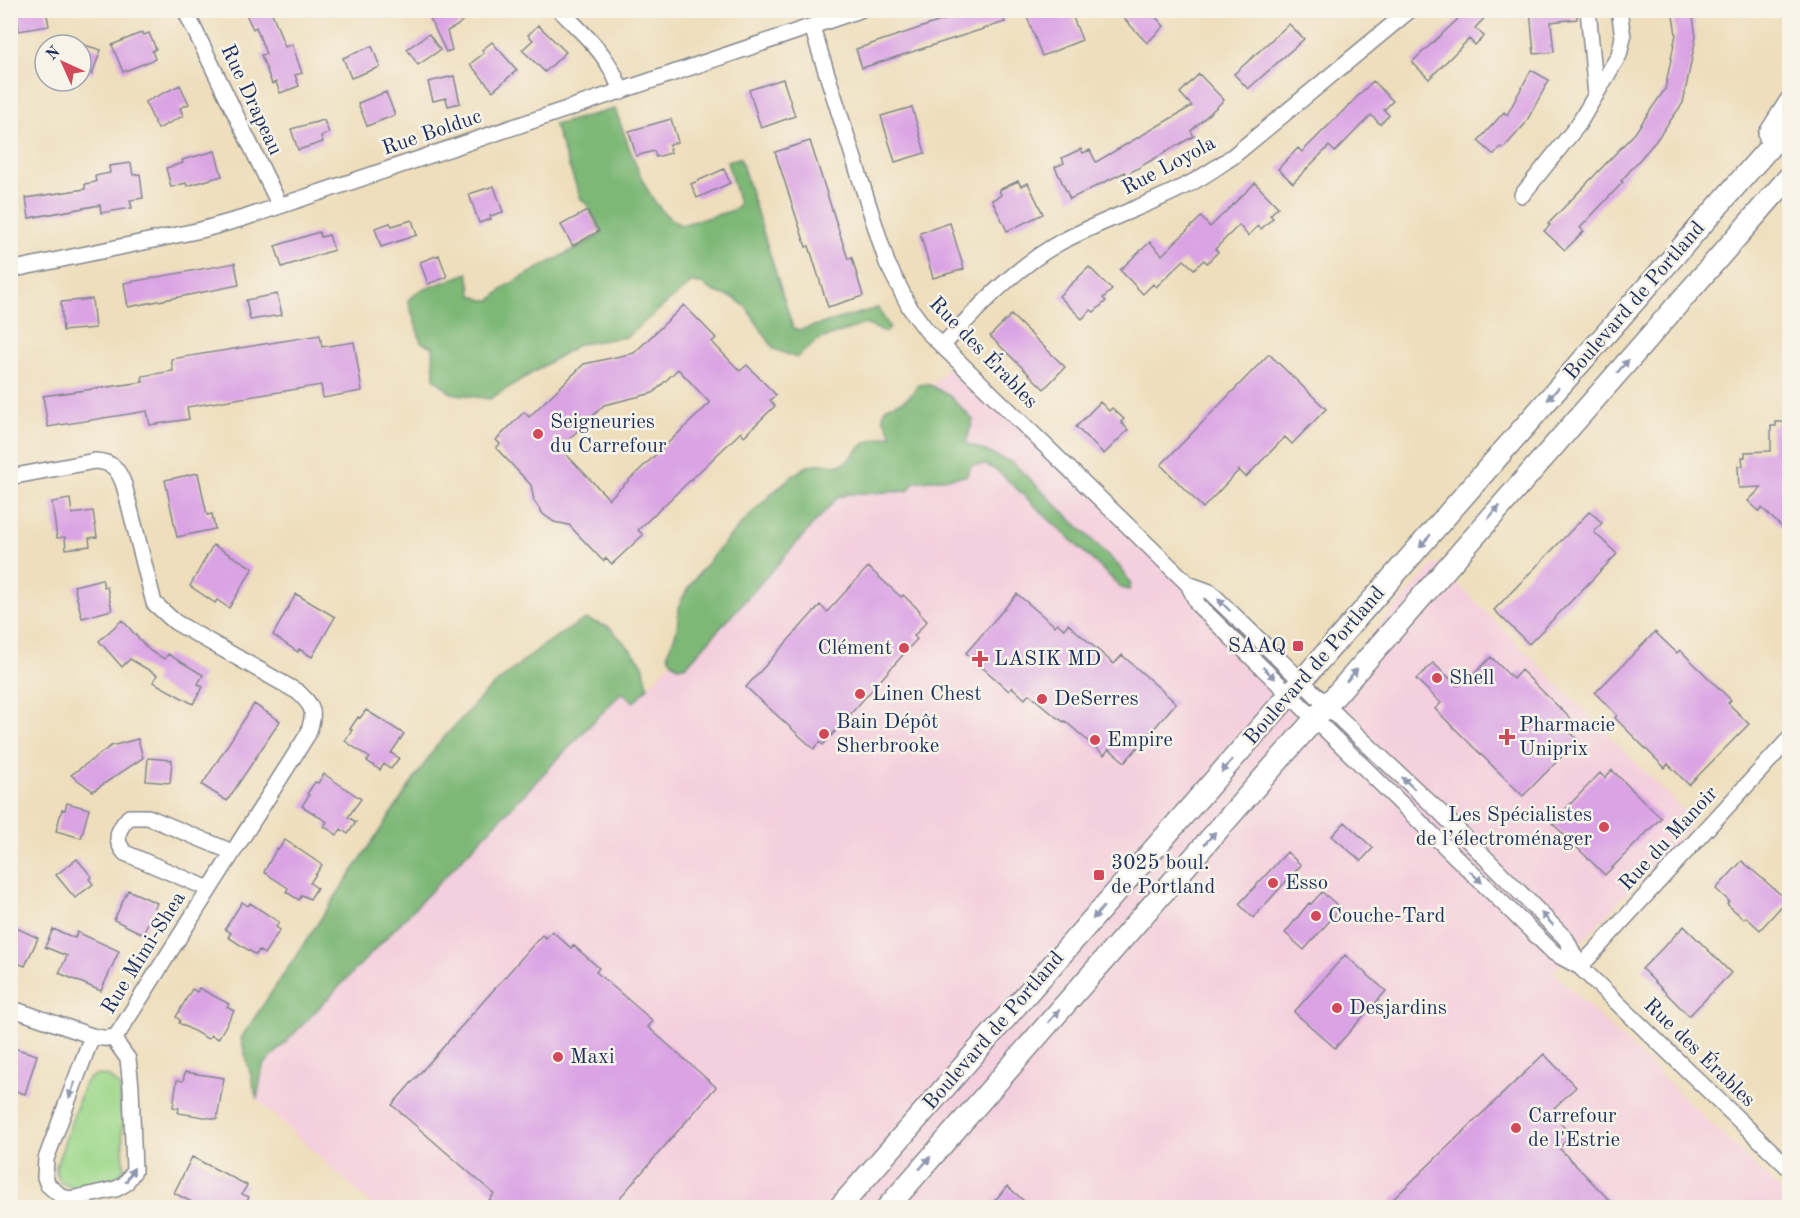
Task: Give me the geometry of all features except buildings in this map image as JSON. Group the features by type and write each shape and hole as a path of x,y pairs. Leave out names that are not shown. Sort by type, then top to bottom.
{"main road":[{"path":"1730,192 1790,102"},
{"name":"Boulevard de Portland","path":"839,1208 1790,124"},
{"name":"Boulevard de Portland","path":"887,1208 1790,176"}],"street":[{"name":"Rue Drapeau","path":"185,10 280,206"},
{"path":"560,10 609,61 621,92"},
{"name":"Rue Bolduc","path":"10,270 201,230 280,206 860,10"},
{"name":"Rue Loyola","path":"942,346 989,297 1030,262 1060,243 1186,186 1210,172 1251,142 1410,10"},
{"path":"1588,10 1596,95"},
{"path":"1522,195 1578,125 1619,55 1623,37 1619,10"},
{"name":"Rue des Érables","path":"812,27 887,263 910,308 927,331 1188,584 1210,592 1296,688 1554,953 1580,967 1790,1169"},
{"name":"Rue Mimi-Shea","path":"10,477 95,461 106,461 114,466 121,475 124,485 154,603 175,622 298,692 313,709 308,734 121,1031 113,1038 92,1036 10,1008"},
{"name":"Rue des Érables","path":"1320,712 1440,812 1566,939 1580,967"},
{"name":"Rue du Manoir","path":"1580,967 1790,738"},
{"name":"Rue Mimi-Shea","path":"209,889 125,853 118,845 118,834 122,824 129,816 148,817 232,852"},
{"name":"Rue Mimi-Shea","path":"92,1036 44,1169 48,1185 62,1197 71,1199 116,1189 125,1184 134,1171 128,1059 113,1038"}],"shaded area":[{"path":"956,360 1312,702 1436,562 1694,821 1553,972 1789,1199 1789,1207 374,1207 257,1099 263,1066 622,692 634,702"}],"green space":[{"path":"615,109 648,190 668,217 681,225 734,210 739,204 727,161 740,158 793,328 800,330 878,308 890,328 885,332 865,324 818,340 796,358 774,349 746,307 734,298 715,292 702,284 691,283 626,337 579,344 490,399 451,393 434,378 433,347 421,342 408,300 420,291 468,273 472,295 483,300 491,300 506,286 602,234 586,203 581,199 554,125"},
{"path":"928,384 950,396 973,420 966,443 1013,463 1120,567 1131,584 1129,590 1122,588 998,471 986,465 972,465 966,476 914,482 908,491 848,494 837,498 687,665 678,667 672,662 668,650 676,632 681,601 703,568 738,528 775,491 806,467 817,464 842,464 866,443 892,435 883,417 885,408 907,399 918,385"},
{"path":"585,619 609,627 631,650 643,664 648,687 634,702 622,692 263,1066 257,1099 241,1038 437,745 486,692 543,645"},
{"path":"96,1075 108,1076 120,1087 124,1167 115,1178 75,1189 61,1183 56,1167 84,1085 88,1079"}],"place":[{"name":"Seigneuries du Carrefour","path":"538,434"},
{"name":"SAAQ","path":"1298,646"},
{"name":"Clément","path":"904,648"},
{"name":"LASIK MD","path":"980,659"},
{"name":"Shell","path":"1437,678"},
{"name":"Linen Chest","path":"860,694"},
{"name":"DeSerres","path":"1042,699"},
{"name":"Bain Dépôt Sherbrooke","path":"824,734"},
{"name":"Pharmacie Uniprix","path":"1507,737"},
{"name":"Empire","path":"1095,740"},
{"name":"Les Spécialistes de l’électroménager","path":"1604,827"},
{"name":"3025 boul. de Portland","path":"1099,875"},
{"name":"Esso","path":"1273,883"},
{"name":"Couche-Tard","path":"1316,916"},
{"name":"Desjardins","path":"1337,1008"},
{"name":"Maxi","path":"558,1057"},
{"name":"Carrefour de l'Estrie","path":"1516,1128"}]}
